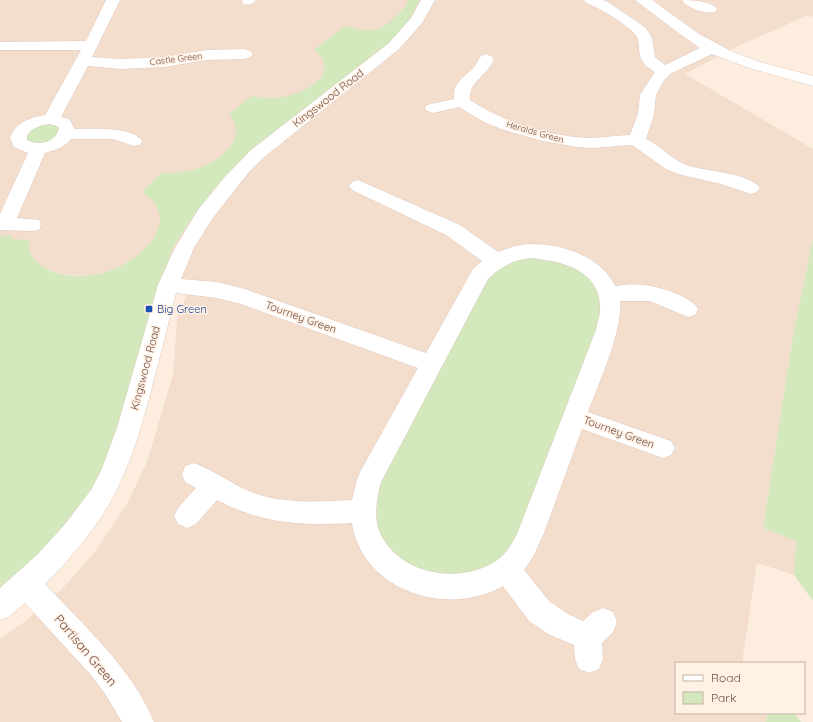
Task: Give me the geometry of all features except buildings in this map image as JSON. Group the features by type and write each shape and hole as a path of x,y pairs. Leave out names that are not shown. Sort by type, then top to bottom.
{"street":[{"path":"51,119 83,61 113,0"},
{"name":"Kingswood Road","path":"0,606 51,560 75,533 91,512 110,478 124,444 168,285 176,262 196,226 212,204 242,169 284,133 394,46 417,20 428,0"},
{"path":"591,0 603,4 641,31 645,36 648,59 653,65 665,71"},
{"path":"642,0 662,13 694,39 711,48 752,64 810,78"},
{"path":"689,0 699,6 713,10"},
{"path":"0,46 90,45"},
{"path":"711,48 665,71 653,84 648,95 646,114 637,140 677,168 696,174 728,179 754,189"},
{"name":"Castle Green","path":"83,61 122,64 157,62 207,55 245,55"},
{"path":"433,108 462,102 461,97 464,86 470,78 481,70 485,64 486,58"},
{"name":"Heralds Green","path":"462,102 472,110 484,116 572,142 592,143 637,140"},
{"path":"51,119 64,122 69,130 64,138 53,145 38,148 24,146 20,143 18,138 20,133 29,125 51,119"},
{"path":"0,134 20,133"},
{"path":"67,134 115,134 134,141"},
{"path":"32,225 3,224 38,148"},
{"path":"355,185 453,230 496,261"},
{"name":"Tourney Green","path":"524,252 544,252 571,257 591,269 599,276 610,294 612,305 608,330 531,533 518,557 507,570 491,579 474,585 454,588 433,586 416,582 399,572 384,559 371,542 366,526 364,511 365,495 369,480 475,282 487,267 506,256 524,252"},
{"name":"Tourney Green","path":"168,285 217,290 245,297 431,364"},
{"path":"610,294 645,292 670,300 691,310"},
{"name":"Tourney Green","path":"575,417 663,448"},
{"path":"187,516 204,480 242,501 263,507 290,512 329,513 364,511"},
{"path":"507,570 539,611 558,624 593,639"},
{"name":"Partisan Green","path":"26,584 100,664 114,682 139,722"}],"shaded area":[{"path":"0,0 813,0 813,17 808,15 734,48 685,74 813,149 813,238 793,336 763,528 796,541 794,575 757,563 742,662 675,662 675,714 767,714 766,722 0,722 0,639 27,620 61,590 95,552 127,504 147,462 173,375 177,320 192,279 63,275 41,267 33,259 29,250 0,239"}],"green space":[{"name":"Big Green","path":"408,0 420,0 408,22 390,42 250,152 215,188 192,218 174,246 165,268 114,442 95,486 62,533 0,590 0,236 10,235 12,239 28,240 30,252 38,263 46,269 68,276 92,275 121,266 140,253 155,237 159,227 160,217 153,200 142,192 161,173 179,173 189,171 209,164 218,158 227,151 233,142 236,133 235,124 229,114 252,96 275,98 292,95 318,81 323,74 324,66 322,58 314,50 345,26 361,30 379,29 404,9"},
{"path":"44,121 64,127 52,143 28,143 24,134"},
{"path":"813,238 813,601 794,575 796,541 763,528 793,336"},
{"path":"538,256 582,270 601,294 603,315 519,537 500,559 476,573 431,575 407,564 386,544 379,533 374,519 377,486 483,283 508,261"},
{"path":"767,714 795,714 801,722 766,722"}],"place":[{"name":"Big Green","path":"149,309"}]}
